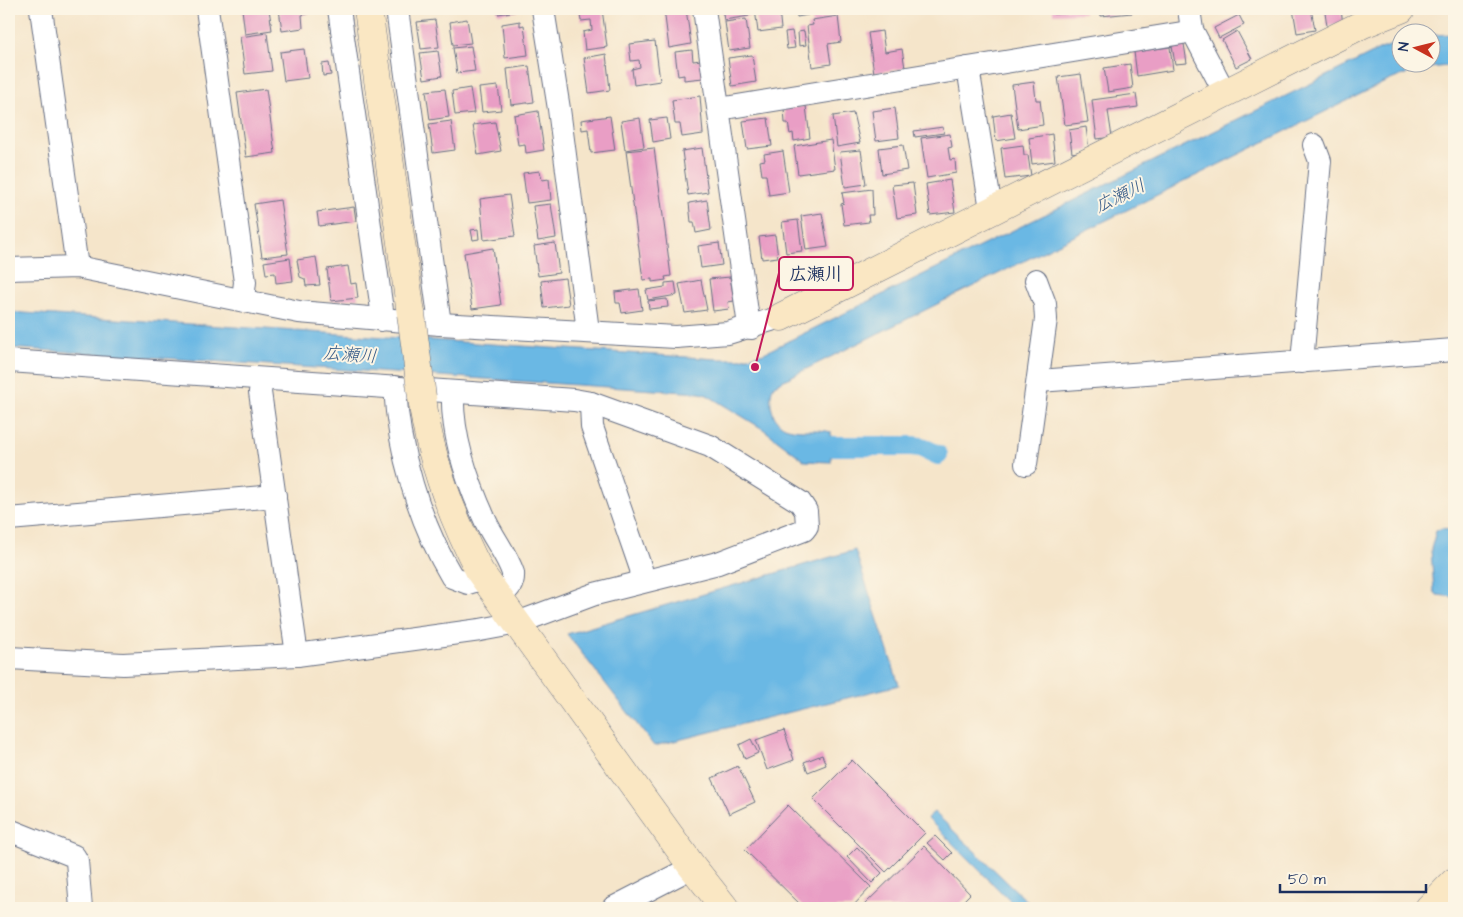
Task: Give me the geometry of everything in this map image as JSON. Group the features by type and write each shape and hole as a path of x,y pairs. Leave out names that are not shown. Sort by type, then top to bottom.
{"street":[{"path":"42,9 77,267"},
{"path":"207,9 245,282 243,299"},
{"path":"368,9 427,430 439,474 458,526 491,588 691,865 725,908"},
{"path":"397,9 440,324"},
{"path":"543,9 559,109 588,332"},
{"path":"704,9 748,319 752,328"},
{"path":"9,269 77,267 243,299 299,312 381,320 676,337 714,335 752,328 781,317 1363,24 1401,9"},
{"path":"340,11 381,320"},
{"path":"719,109 968,68 1191,19 1225,93"},
{"path":"968,68 990,203 994,210"},
{"path":"1302,362 1320,161 1314,145"},
{"path":"1026,464 1039,381 1046,319 1045,304 1036,280"},
{"path":"1039,381 1454,350"},
{"path":"9,361 395,387 574,400 591,403 710,446 800,502 806,511 807,526 804,530 718,563 595,594 516,623 480,630 297,655 123,664 9,658"},
{"path":"262,379 260,392 297,655"},
{"path":"395,387 401,435 412,478 432,538 449,572 457,580 468,583 491,588 510,587 514,581 511,567 499,548 477,500 464,463 455,426 453,392"},
{"path":"591,403 592,427 641,569 642,581"},
{"path":"9,519 275,496"},
{"path":"9,830 74,856 77,861 81,908"},
{"path":"613,908 681,873 691,865"},
{"path":"1429,908 1454,882"}],"water":[{"path":"1454,34 1454,66 1440,67 1440,35"},
{"path":"1390,46 1390,72 1414,72 1381,84 774,385 771,403 774,416 782,426 788,428 831,432 831,462 805,461 763,429 707,395 700,393 9,348 9,312 740,359 764,353"},
{"path":"1442,528 1454,530 1454,597 1437,595 1434,591 1431,549 1436,531"},
{"path":"855,550 899,685 654,746 567,634"},
{"path":"934,812 1034,908 1017,908 927,818"}],"building":[{"path":"242,9 269,9 272,30 245,34"},
{"path":"279,9 309,9 310,13 302,15 303,28 282,31"},
{"path":"497,9 518,9 518,11 498,14"},
{"path":"579,9 602,9 607,47 585,50 583,32 592,30 591,20 581,21"},
{"path":"664,9 686,9 691,44 669,48"},
{"path":"722,9 748,9 749,16 724,20"},
{"path":"755,9 779,9 781,29 758,32"},
{"path":"796,9 808,9 808,15 797,17"},
{"path":"1053,9 1084,9 1084,13 1053,14"},
{"path":"1100,9 1132,9 1132,13 1101,16"},
{"path":"1293,9 1311,9 1315,30 1297,33"},
{"path":"1341,10 1343,24 1327,26 1325,12"},
{"path":"1239,15 1244,25 1219,38 1214,28"},
{"path":"838,16 841,42 828,44 831,64 812,67 807,26 813,25 812,20"},
{"path":"467,19 471,43 453,45 450,22"},
{"path":"746,19 750,48 729,51 725,22"},
{"path":"435,20 439,47 421,49 417,22"},
{"path":"520,21 520,26 524,25 528,55 505,58 502,24"},
{"path":"792,31 795,48 787,49 785,32"},
{"path":"804,31 806,45 799,46 798,32"},
{"path":"882,31 885,52 902,49 905,68 874,73 868,33"},
{"path":"1237,31 1252,59 1236,67 1222,40"},
{"path":"267,33 272,71 245,74 240,37"},
{"path":"655,41 660,81 634,85 632,69 640,67 639,60 631,61 629,44"},
{"path":"1184,44 1187,63 1175,64 1172,46"},
{"path":"471,46 475,71 457,73 453,48"},
{"path":"1170,47 1173,70 1137,76 1134,52"},
{"path":"304,49 308,78 284,81 280,52"},
{"path":"692,50 693,61 701,60 703,78 684,80 684,75 678,76 675,52"},
{"path":"438,51 442,76 424,79 420,53"},
{"path":"606,54 610,90 589,93 584,58"},
{"path":"752,55 756,82 732,86 728,58"},
{"path":"329,63 331,75 323,76 322,64"},
{"path":"1130,64 1133,88 1108,92 1104,68"},
{"path":"529,66 534,102 511,105 507,69"},
{"path":"1081,74 1088,122 1065,125 1058,77"},
{"path":"1034,82 1036,100 1040,100 1043,125 1018,129 1012,85"},
{"path":"498,86 501,110 482,112 479,88"},
{"path":"470,88 474,113 455,115 452,91"},
{"path":"266,89 275,153 246,157 237,93"},
{"path":"445,89 449,117 430,120 426,91"},
{"path":"1136,94 1138,107 1108,111 1112,137 1097,139 1092,100"},
{"path":"700,96 703,134 682,137 680,124 675,124 672,100"},
{"path":"806,106 810,138 794,141 793,133 790,134 788,123 785,123 784,109"},
{"path":"895,108 899,138 876,141 872,111"},
{"path":"538,111 544,150 526,153 525,144 518,145 514,115"},
{"path":"853,113 860,143 837,147 833,116"},
{"path":"1011,113 1015,138 996,141 993,116"},
{"path":"610,116 615,150 591,153 588,129 582,130 581,120"},
{"path":"640,118 644,147 625,150 621,121"},
{"path":"667,118 670,139 653,142 650,120"},
{"path":"768,118 772,146 747,149 743,121"},
{"path":"451,121 455,150 433,153 429,124"},
{"path":"495,122 501,151 478,155 473,125"},
{"path":"943,127 944,133 915,137 914,131"},
{"path":"1086,127 1089,150 1072,153 1069,130"},
{"path":"950,134 952,147 948,148 950,160 955,159 956,173 927,178 921,138"},
{"path":"1052,134 1055,161 1032,164 1029,138"},
{"path":"831,140 835,169 798,174 794,146"},
{"path":"903,145 907,170 882,174 879,148"},
{"path":"1023,145 1024,155 1028,155 1031,176 1005,179 1001,148"},
{"path":"654,148 671,276 665,277 666,280 652,282 652,279 643,280 626,151"},
{"path":"702,148 708,192 688,195 682,151"},
{"path":"861,150 866,184 845,187 840,152"},
{"path":"783,151 789,192 769,195 766,175 762,175 760,161 765,160 764,154"},
{"path":"540,171 542,180 549,179 551,200 527,203 523,173"},
{"path":"950,180 955,212 930,215 926,184"},
{"path":"913,183 917,215 897,218 892,185"},
{"path":"872,189 873,215 868,215 869,222 844,225 841,204 844,203 842,193"},
{"path":"509,195 515,236 484,240 480,199"},
{"path":"280,200 288,254 262,257 254,204"},
{"path":"707,200 711,230 696,233 694,222 691,222 689,203"},
{"path":"551,204 556,238 538,241 533,206"},
{"path":"354,207 356,221 319,226 317,212"},
{"path":"822,213 828,247 806,250 801,216"},
{"path":"798,220 802,251 786,253 782,222"},
{"path":"478,229 479,239 473,240 471,230"},
{"path":"775,235 778,257 762,259 759,237"},
{"path":"555,243 559,273 538,276 534,246"},
{"path":"719,243 722,265 701,268 698,246"},
{"path":"493,248 501,305 472,309 464,253"},
{"path":"316,257 320,285 306,286 305,279 300,277 297,260"},
{"path":"290,258 293,281 276,283 275,273 266,274 264,262"},
{"path":"348,266 351,284 356,283 358,298 331,301 327,269"},
{"path":"730,277 734,301 728,302 729,309 713,311 709,279"},
{"path":"565,278 569,305 544,308 541,281"},
{"path":"701,280 707,310 685,313 679,284"},
{"path":"675,282 677,295 648,300 646,290 665,287 665,283"},
{"path":"639,289 642,310 622,313 620,303 616,303 615,292"},
{"path":"667,299 668,307 649,309 648,301"},
{"path":"784,730 794,760 767,770 756,740"},
{"path":"751,739 758,753 745,759 739,745"},
{"path":"822,755 826,765 808,772 804,762"},
{"path":"852,760 925,833 886,872 813,799"},
{"path":"738,766 755,802 729,814 712,778"},
{"path":"788,805 871,887 851,908 804,908 745,850"},
{"path":"935,836 952,853 945,860 927,843"},
{"path":"924,846 970,894 956,908 861,908"},
{"path":"857,847 882,873 872,883 847,857"}],"waterway":[{"path":"805,446 911,446 921,447 938,455"}],"place":[{"name":"広瀬川","path":"755,367"}]}
